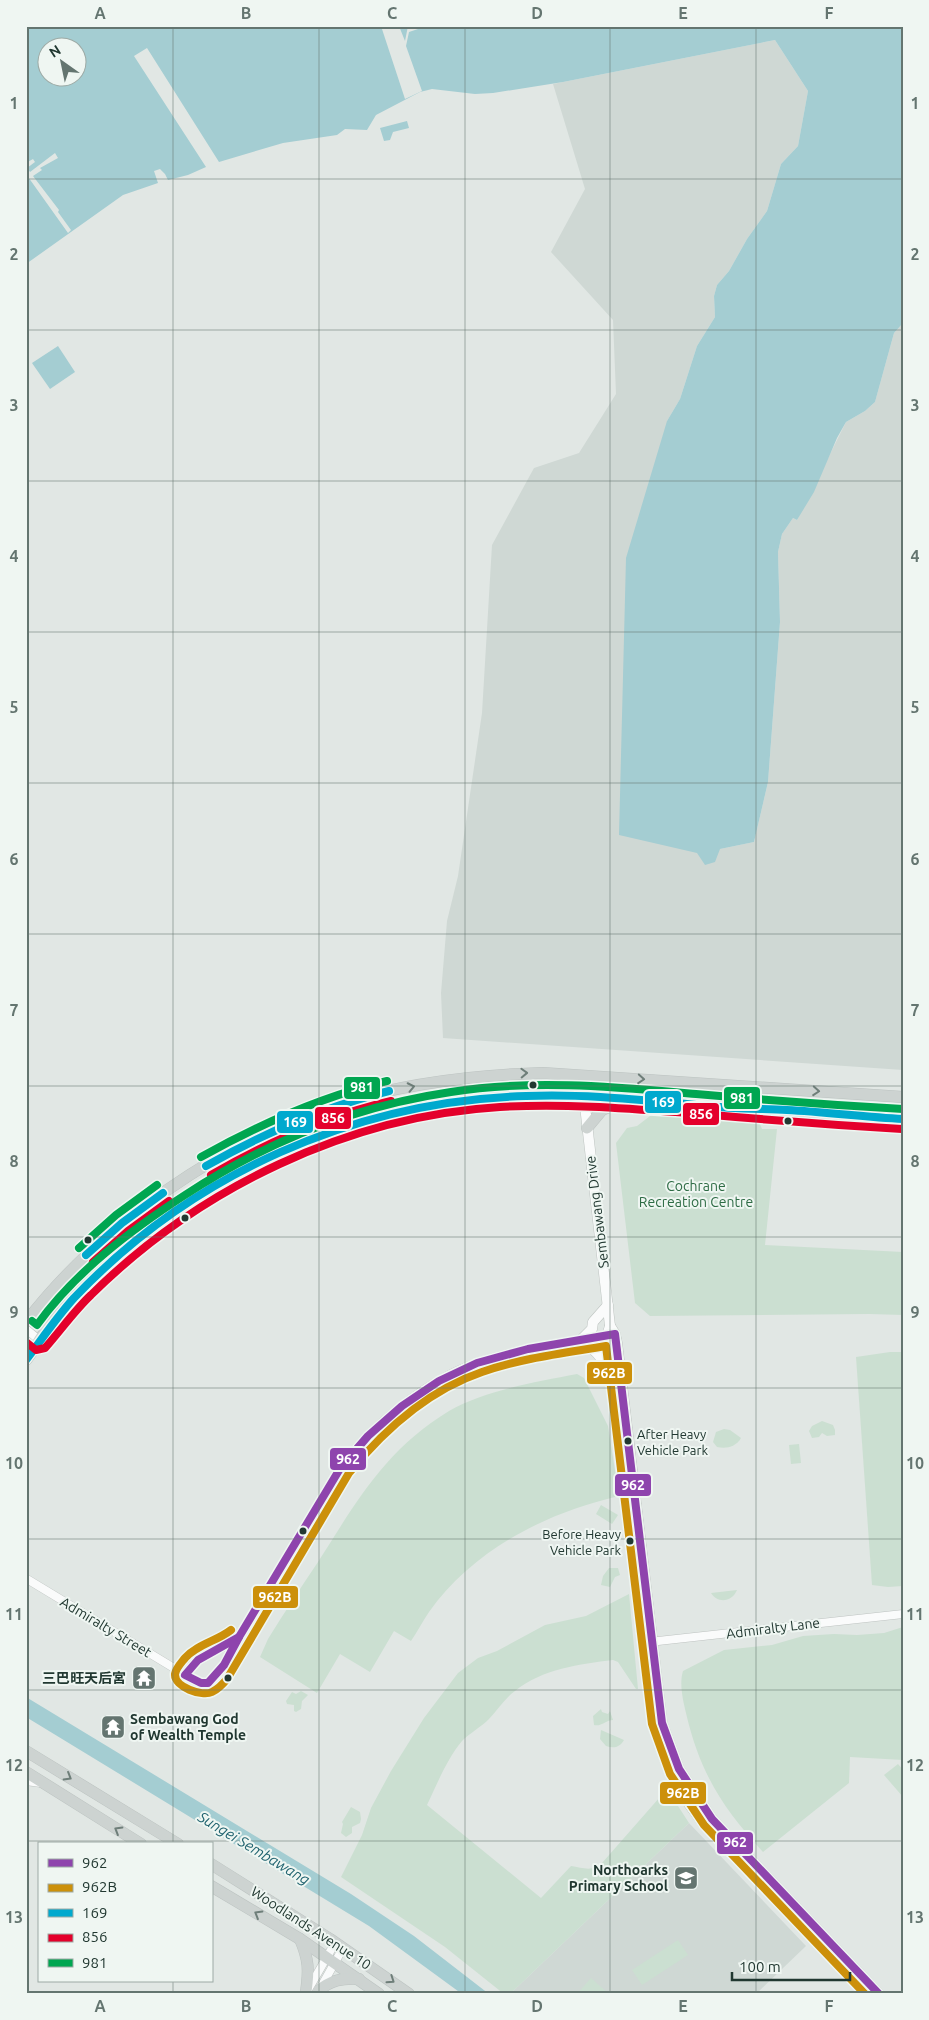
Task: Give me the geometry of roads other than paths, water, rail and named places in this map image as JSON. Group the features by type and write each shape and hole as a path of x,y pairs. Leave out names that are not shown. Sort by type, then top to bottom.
{"main road":[{"path":"26,1322 72,1270 122,1223 176,1184 249,1141 300,1118 373,1095 444,1080 505,1074 562,1074 903,1097"},
{"path":"562,1074 584,1088 584,1097"},
{"path":"26,1360 39,1340 68,1304 128,1248 159,1224 216,1185 295,1144 373,1118 449,1102 497,1097 584,1097 629,1098 736,1108 903,1119"},
{"name":"Sembawang Drive","path":"584,1097 648,1642 655,1728 664,1759 684,1797 703,1823 866,1994"},
{"path":"587,1128 602,1110 629,1098"},
{"path":"608,1305 594,1322 592,1329 581,1340 594,1348 611,1375"},
{"name":"Sembawang Drive","path":"611,1332 611,1375 648,1642 662,1723 679,1769 692,1792 712,1819 878,1994"},
{"path":"26,1751 175,1842"},
{"path":"26,1772 138,1842"},
{"name":"Woodlands Avenue 10","path":"212,1865 339,1945 409,1994"},
{"name":"Woodlands Avenue 10","path":"212,1887 300,1939 379,1994"},
{"path":"300,1939 308,1962 312,1993 326,1984 337,1980 360,1980"}],"street":[{"path":"26,1329 39,1340"},
{"name":"Admiralty Street","path":"28,1579 185,1675 202,1684 209,1683 223,1666 341,1468 357,1448 391,1415 432,1386 476,1364 518,1352 581,1340 611,1332"},
{"name":"Admiralty Lane","path":"648,1642 903,1614"},
{"name":"Admiralty Street","path":"185,1675 199,1657 228,1646 239,1637"},
{"path":"26,1781 45,1784"},
{"path":"312,1993 339,1945"},
{"path":"312,1993 331,1959"}],"water":[{"path":"26,26 903,26 903,323 894,333 875,402 865,411 846,422 837,438 814,492 797,520 793,518 782,534 778,552 780,622 768,782 754,842 720,849 715,862 705,865 697,853 619,835 626,558 667,421 680,399 697,346 715,317 714,296 717,285 729,271 747,239 767,211 781,164 798,146 808,91 775,40 563,82 493,93 475,94 432,89 420,92 376,115 367,130 345,129 337,135 283,143 219,162 147,48 134,56 206,167 188,175 168,180 160,169 154,171 158,183 123,195 26,264"},
{"path":"407,121 409,128 393,132 390,140 384,141 380,128"},
{"path":"58,346 75,372 50,389 32,363"},
{"name":"Sungei Sembawang","path":"26,1697 351,1894 414,1936 489,1994 462,1994 369,1926 26,1717"}],"place":[{"name":"After Heavy Vehicle Park","path":"628,1441"},
{"name":"Before Heavy Vehicle Park","path":"630,1541"},
{"name":"三巴旺天后宮","path":"144,1678"},
{"name":"Sembawang God of Wealth Temple","path":"113,1727"},
{"name":"Northoarks Primary School","path":"686,1878"}],"park label":[{"name":"Cochrane Recreation Centre","path":"696,1194"}]}
